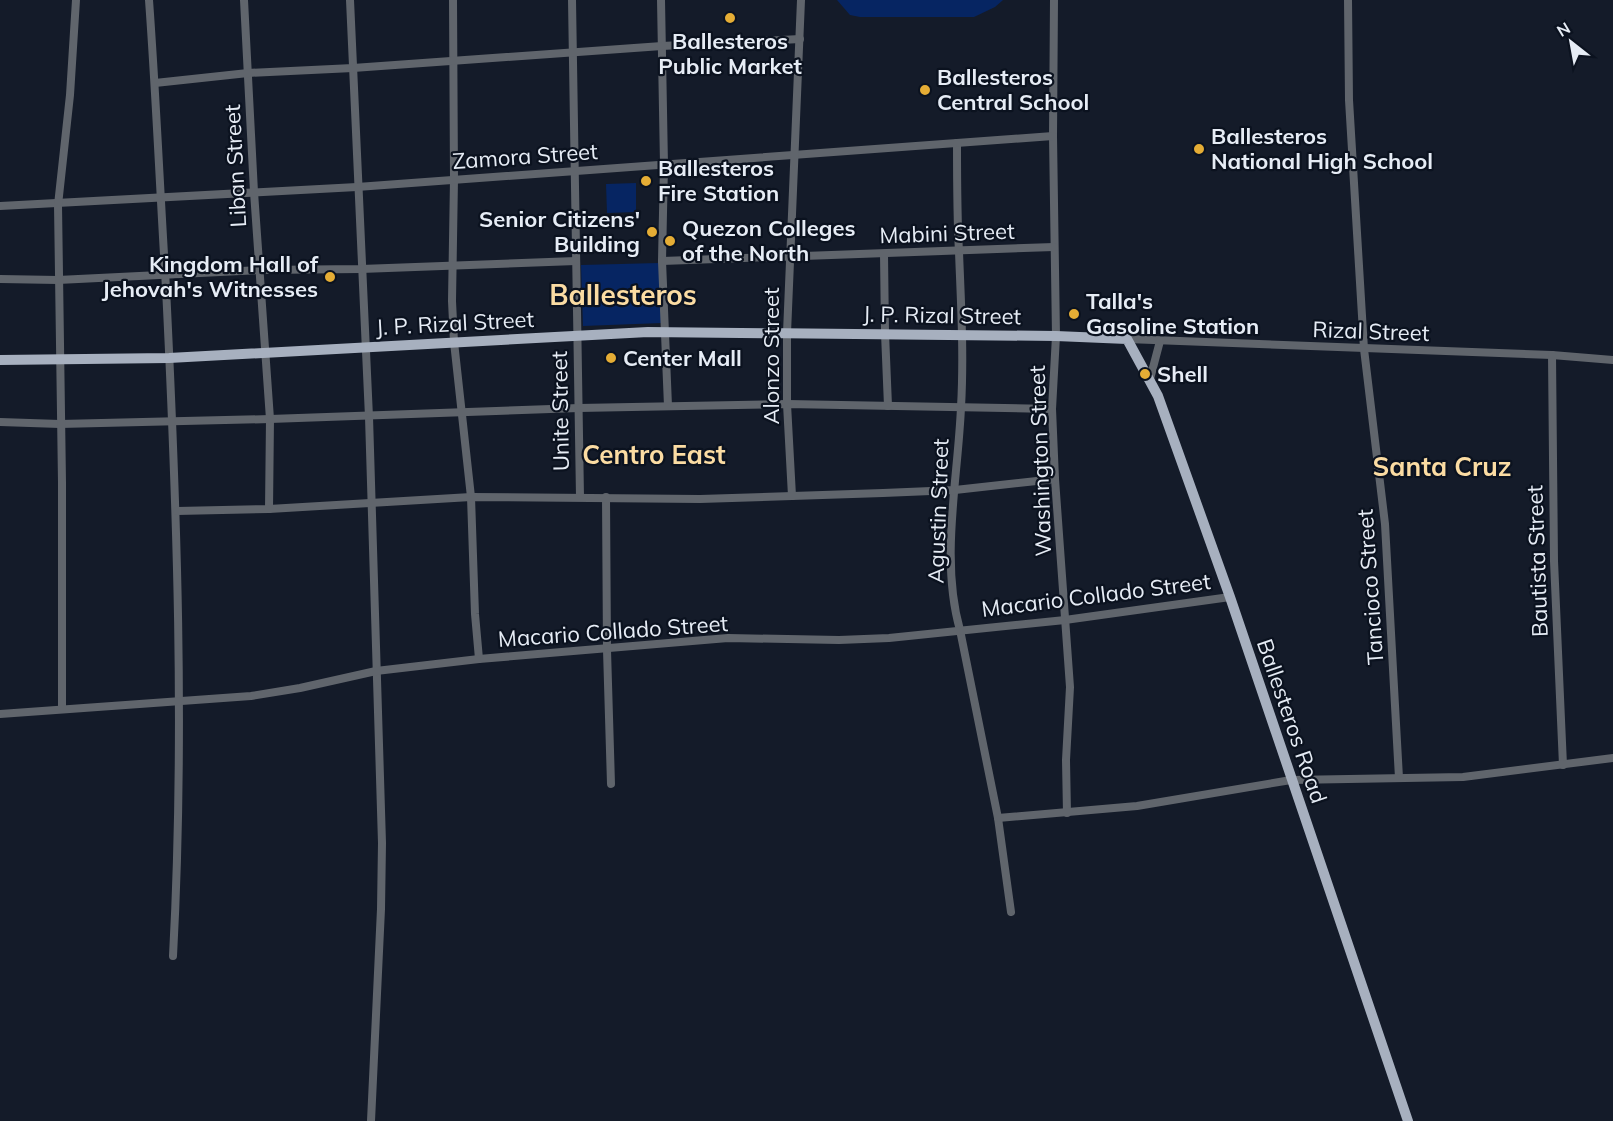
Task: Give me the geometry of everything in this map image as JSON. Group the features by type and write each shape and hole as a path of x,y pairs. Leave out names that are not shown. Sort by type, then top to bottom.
{"main road":[{"name":"J. P. Rizal Street","path":"0,360 169,358 666,332 885,333 1128,339"},
{"name":"Ballesteros Road","path":"1128,339 1158,396 1230,597 1408,1121"}],"street":[{"path":"62,709 62,482 58,205 70,95 76,0"},
{"path":"149,0 177,511 180,781 173,956"},
{"name":"Liban Street","path":"244,0 254,192 270,419 269,509"},
{"path":"350,0 369,417 382,843 371,1121"},
{"path":"453,0 454,342 471,497 479,659"},
{"name":"Unite Street","path":"572,0 580,496"},
{"path":"661,0 664,165 662,261 669,406"},
{"name":"Alonzo Street","path":"792,496 787,404 787,333 801,0"},
{"name":"Washington Street","path":"1054,0 1053,136 1056,336 1052,410 1070,687 1066,760 1067,813"},
{"name":"Tancioco Street","path":"1348,0 1349,100 1364,349 1385,524 1399,778"},
{"path":"155,82 248,73 800,39"},
{"name":"Zamora Street","path":"0,207 357,187 1053,136"},
{"name":"Agustin Street","path":"957,143 958,251 963,335 951,565 954,607 998,818 1011,912"},
{"name":"Mabini Street","path":"662,261 1054,247"},
{"path":"884,254 888,406"},
{"path":"0,279 58,280 259,270 361,269 576,261"},
{"name":"Rizal Street","path":"1128,339 1552,355 1613,360"},
{"path":"1150,379 1160,341"},
{"name":"Bautista Street","path":"1552,355 1554,561 1563,765"},
{"path":"0,422 60,424 369,417 579,408 787,404 1052,410"},
{"path":"177,511 269,509 371,501 471,497 580,496 700,499 792,496 955,490 1055,479"},
{"path":"606,497 611,784"},
{"name":"Macario Collado Street","path":"0,714 261,694 376,671 479,659 728,638 868,639 1065,620 1230,597"},
{"path":"998,818 1137,806 1291,780 1462,777 1613,758"}],"shaded area":[{"path":"837,0 1003,0 995,7 974,17 860,17 850,15"},
{"path":"636,183 636,212 607,213 606,184"},
{"path":"659,263 662,323 583,326 581,265"}],"place":[{"name":"Ballesteros Public Market","path":"730,18"},
{"name":"Ballesteros Central School","path":"925,90"},
{"name":"Ballesteros National High School","path":"1199,149"},
{"name":"Ballesteros Fire Station","path":"646,181"},
{"name":"Senior Citizens' Building","path":"652,232"},
{"name":"Quezon Colleges of the North","path":"670,241"},
{"name":"Kingdom Hall of Jehovah's Witnesses","path":"330,277"},
{"name":"Talla's Gasoline Station","path":"1074,314"},
{"name":"Center Mall","path":"611,358"},
{"name":"Shell","path":"1145,374"}],"district":[{"name":"Ballesteros","path":"623,295"},
{"name":"Centro East","path":"654,455"},
{"name":"Santa Cruz","path":"1442,467"}]}
